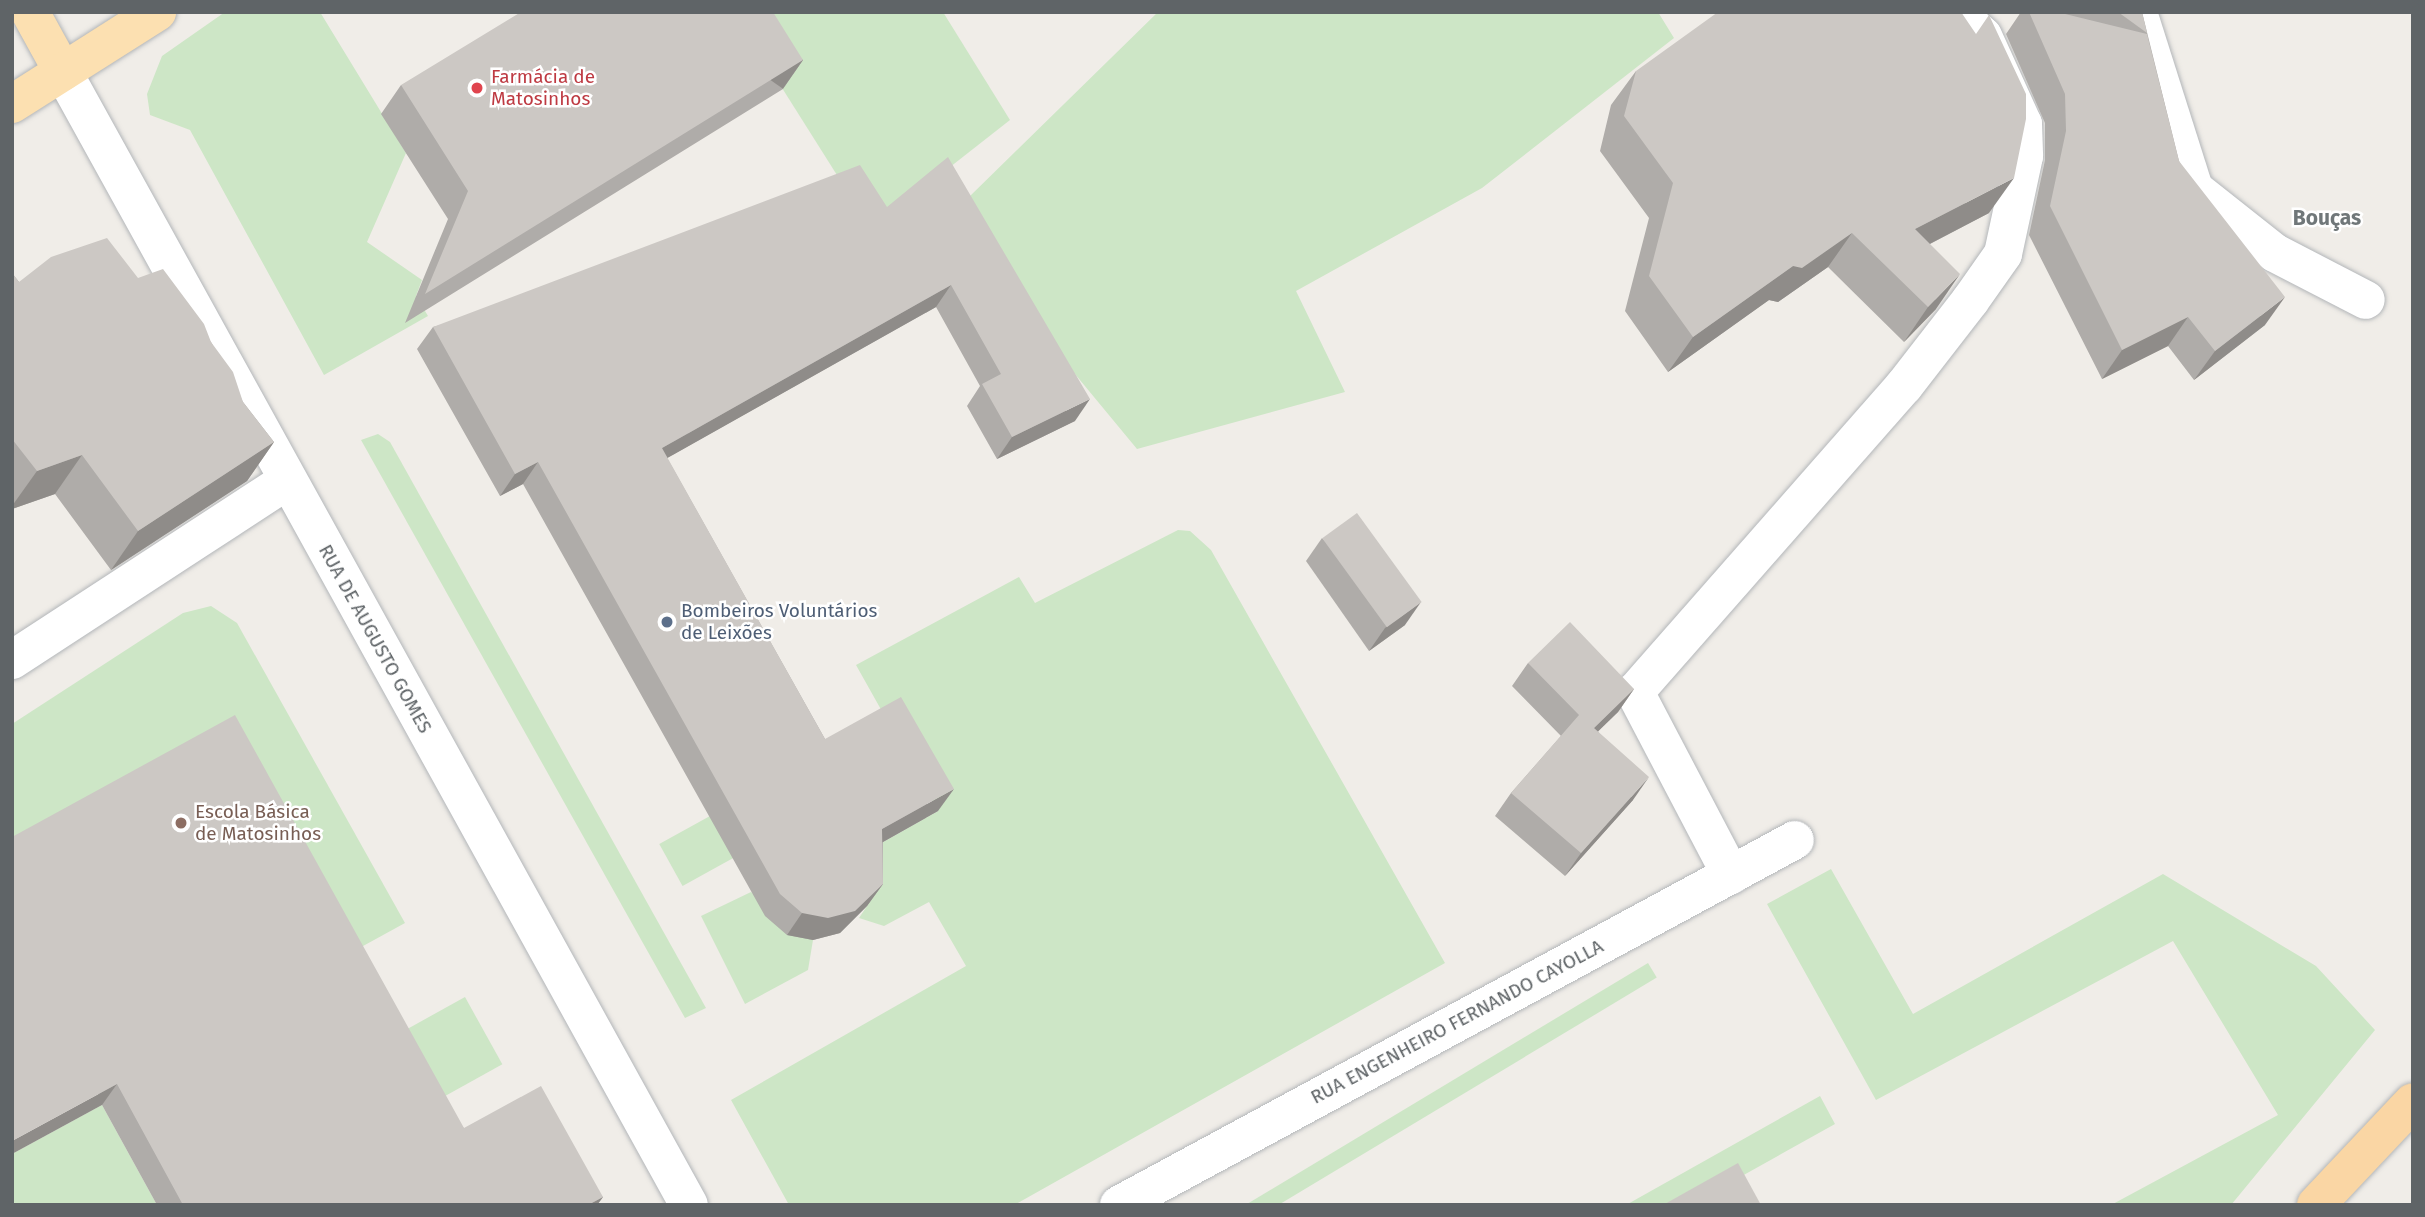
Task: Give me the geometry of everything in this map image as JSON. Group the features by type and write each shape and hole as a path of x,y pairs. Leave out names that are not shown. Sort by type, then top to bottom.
{"highway":[{"path":"2316,1205 2413,1102"}],"main road":[{"path":"30,12 62,72"},
{"path":"12,104 157,12"}],"street":[{"path":"1731,875 1635,692 1903,386 2003,254 2024,156 2023,124 1983,36 1957,12"},
{"path":"2138,12 2194,189 2275,253 2366,300"},
{"name":"RUA DE AUGUSTO GOMES","path":"62,72 689,1205"},
{"path":"12,660 287,481"},
{"name":"RUA ENGENHEIRO FERNANDO CAYOLLA","path":"1119,1205 1795,840"}],"green space":[{"path":"225,12 320,12 406,153 367,242 422,280 416,296 428,316 324,375 190,130 150,115 147,94 162,56"},
{"path":"734,12 943,12 1010,120 871,229"},
{"path":"1158,12 1658,12 1674,38 1482,188 1296,291 1345,392 1137,449 1070,368 969,197"},
{"path":"378,434 390,442 706,1008 685,1018 361,440"},
{"path":"1178,530 1190,531 1211,550 1445,963 1014,1205 789,1205 731,1100 966,966 929,902 884,926 859,918 867,906 862,854 938,811 856,665 1019,577 1035,603"},
{"path":"211,606 237,623 405,923 343,957 12,851 12,724 183,613"},
{"path":"710,816 733,858 683,886 659,844"},
{"path":"1831,869 1913,1014 2163,874 2316,966 2375,1030 2231,1205 2111,1205 2278,1115 2173,941 1876,1100 1767,904"},
{"path":"751,892 813,940 808,970 745,1004 701,916"},
{"path":"1648,963 1657,978 1278,1205 1245,1205"},
{"path":"465,997 502,1064 425,1107 388,1040"},
{"path":"1820,1096 1835,1124 1690,1205 1626,1205"},
{"path":"102,1105 157,1205 12,1205 12,1154"}],"building":[{"path":"521,12 773,12 803,60 425,294 468,191 401,85"},
{"path":"1718,12 1961,12 1976,34 1989,15 2026,94 2026,119 2014,178 1915,229 1960,274 1928,307 1852,233 1802,268 1793,266 1693,337 1649,276 1673,183 1624,116 1636,71"},
{"path":"2029,12 2057,12 2147,34 2179,161 2285,297 2215,351 2188,317 2122,350 2050,206 2066,131 2065,94"},
{"path":"2118,12 2142,12 2147,33"},
{"name":"Bombeiros Voluntários de Leixões","path":"948,157 1090,399 1012,437 982,384 1001,374 951,285 662,448 825,739 901,697 954,789 882,829 883,884 855,911 828,918 802,913 780,894 538,462 515,474 433,327 860,165 887,207"},
{"path":"107,238 138,278 163,269 204,324 211,342 233,372 243,402 274,442 138,531 82,455 37,471 12,439 12,273 19,282 51,257"},
{"path":"1357,513 1422,602 1387,627 1322,538"},
{"path":"1570,622 1634,689 1594,728 1649,777 1581,853 1511,793 1579,715 1528,663"},
{"name":"Escola Básica de Matosinhos","path":"235,715 464,1128 541,1086 603,1197 588,1205 183,1205 117,1084 12,1141 12,837"},
{"path":"1738,1163 1761,1205 1663,1205"}],"place":[{"name":"Farmácia de Matosinhos","path":"477,88"},
{"name":"Bombeiros Voluntários de Leixões","path":"667,622"},
{"name":"Escola Básica de Matosinhos","path":"181,823"}],"district":[{"name":"Bouças","path":"2327,218"}]}
